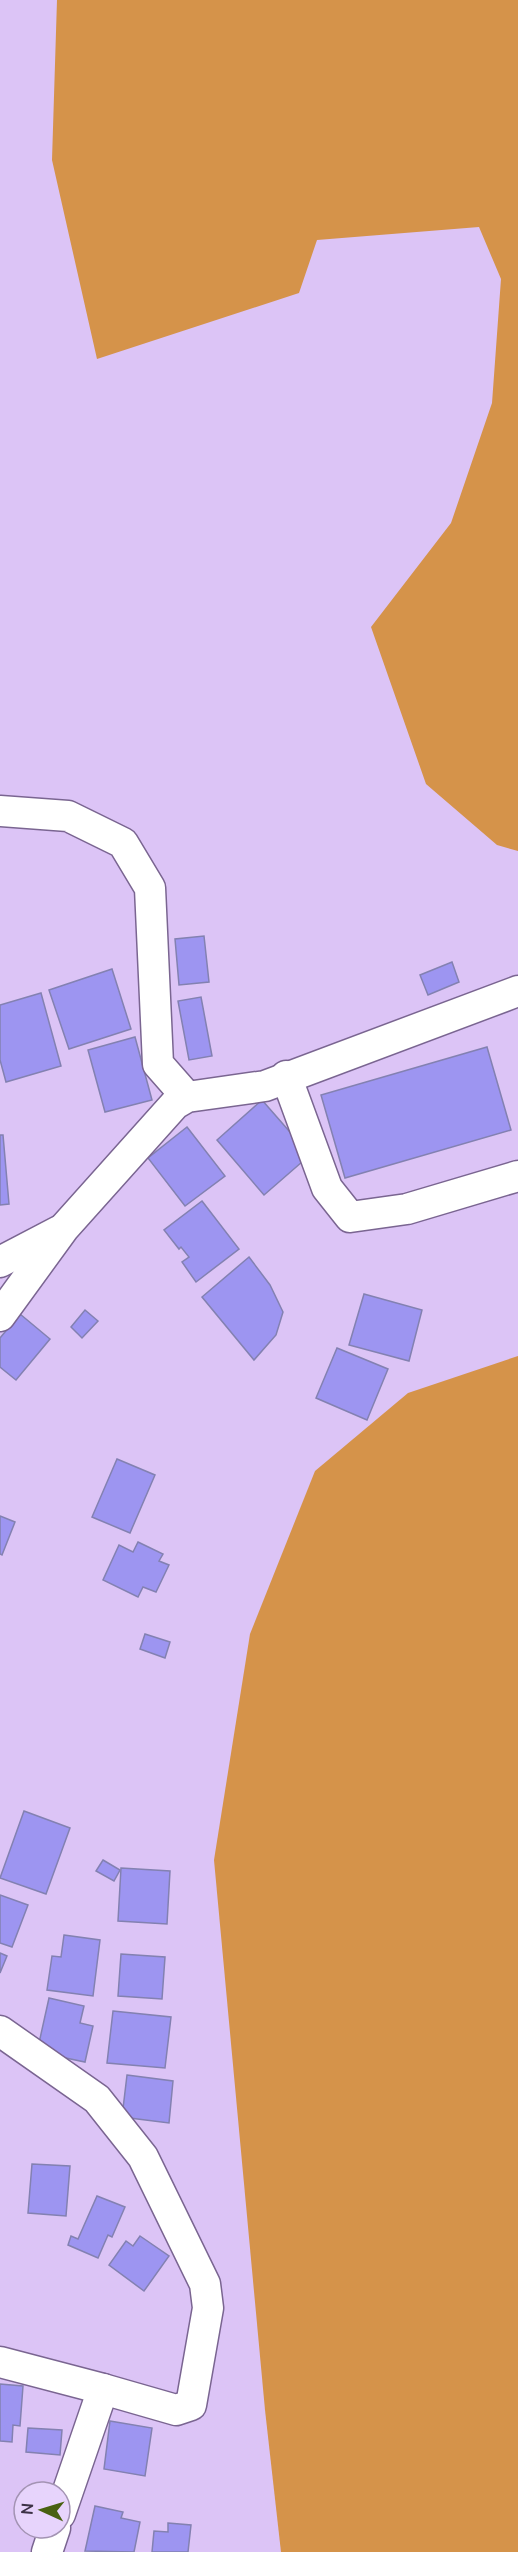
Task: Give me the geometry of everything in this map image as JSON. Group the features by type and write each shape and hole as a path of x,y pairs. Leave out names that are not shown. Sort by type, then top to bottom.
{"street":[{"path":"0,811 68,816 123,843 150,888 158,1064 187,1097"},
{"path":"0,1316 64,1228 175,1104 187,1097 265,1086 286,1076 518,991"},
{"path":"286,1076 327,1188 350,1216 407,1209 518,1176"},
{"path":"0,1262 64,1228"},
{"path":"0,2031 97,2099 143,2157 205,2284 208,2308 191,2405 176,2410 0,2362"},
{"path":"72,2480 103,2389"}],"shaded area":[{"path":"57,0 518,0 518,851 497,845 426,784 371,627 451,523 492,403 501,279 479,227 317,240 299,293 97,359 52,160"},
{"path":"518,1356 518,2552 281,2552 265,2410 214,1860 250,1634 315,1471 408,1393"}],"building":[{"path":"204,936 209,982 179,985 175,939"},
{"path":"452,962 459,982 428,995 420,975"},
{"path":"112,969 131,1029 69,1049 49,990"},
{"path":"41,993 61,1066 6,1082 0,1060 0,1005"},
{"path":"201,997 212,1056 189,1060 178,1001"},
{"path":"135,1037 152,1100 105,1112 88,1050"},
{"path":"487,1047 511,1130 345,1178 321,1095"},
{"path":"262,1100 310,1155 264,1195 217,1140"},
{"path":"187,1127 225,1176 185,1206 148,1158"},
{"path":"0,1135 3,1135 9,1204 0,1205"},
{"path":"202,1201 239,1249 196,1282 182,1262 189,1257 181,1247 179,1249 164,1230"},
{"path":"249,1257 270,1285 283,1312 276,1335 254,1360 202,1297"},
{"path":"364,1294 422,1310 409,1361 349,1345"},
{"path":"85,1310 98,1321 82,1338 71,1327"},
{"path":"20,1314 50,1339 16,1380 0,1367 0,1338"},
{"path":"337,1348 388,1369 367,1420 316,1398"},
{"path":"117,1459 155,1475 130,1533 92,1517"},
{"path":"0,1516 15,1522 2,1555 0,1554"},
{"path":"138,1542 163,1554 159,1561 169,1565 156,1592 143,1587 138,1597 103,1580 119,1545 133,1552"},
{"path":"145,1634 170,1642 165,1658 140,1649"},
{"path":"24,1811 70,1828 46,1894 0,1878"},
{"path":"103,1860 120,1870 114,1881 96,1871"},
{"path":"121,1868 170,1871 167,1924 118,1921"},
{"path":"0,1895 28,1905 12,1947 0,1943"},
{"path":"64,1935 100,1940 93,1996 47,1990 52,1956 61,1957"},
{"path":"0,1953 7,1956 0,1973"},
{"path":"121,1954 165,1957 162,1999 118,1996"},
{"path":"49,1998 84,2006 80,2023 93,2026 85,2062 37,2052"},
{"path":"113,2011 171,2017 165,2068 107,2063"},
{"path":"127,2075 173,2081 169,2123 122,2117"},
{"path":"32,2164 70,2166 66,2216 28,2213"},
{"path":"97,2196 125,2207 112,2237 108,2235 98,2258 68,2245 71,2236 78,2239"},
{"path":"140,2236 169,2256 144,2291 109,2265 126,2241 133,2246"},
{"path":"0,2384 23,2386 20,2426 13,2425 12,2442 0,2441"},
{"path":"110,2421 152,2428 145,2476 104,2469"},
{"path":"28,2428 62,2430 60,2455 26,2452"},
{"path":"95,2506 123,2512 121,2518 140,2522 134,2552 85,2551"},
{"path":"168,2523 191,2525 188,2552 152,2552 154,2531 168,2532"}]}
